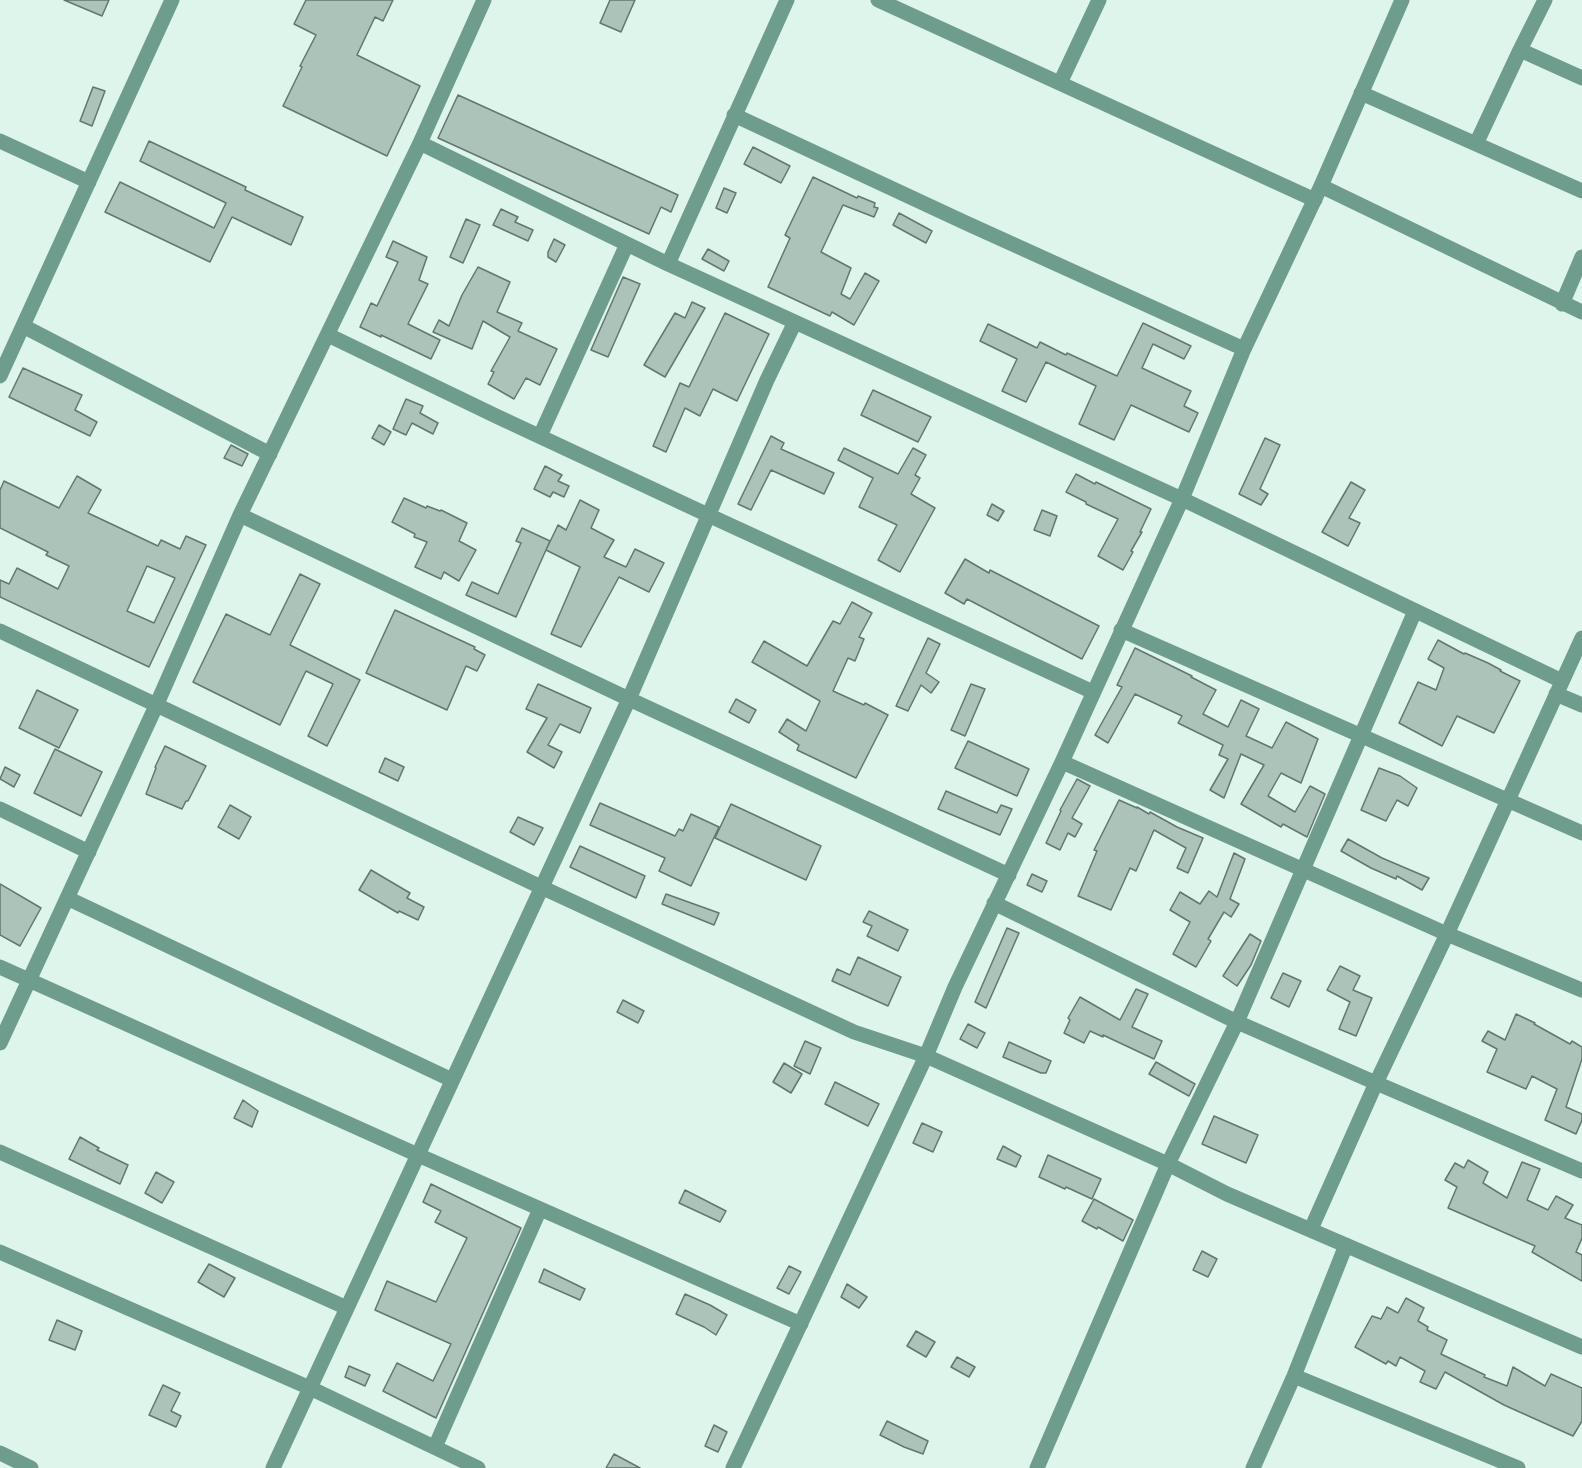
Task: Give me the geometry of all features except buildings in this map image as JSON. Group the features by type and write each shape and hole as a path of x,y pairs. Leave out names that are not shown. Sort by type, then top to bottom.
{"street":[{"path":"0,376 172,0"},
{"path":"0,1043 156,706 240,515 420,143 484,0"},
{"path":"668,264 786,0"},
{"path":"878,0 1060,83 1318,193 1582,312"},
{"path":"1060,83 1099,0"},
{"path":"733,1468 926,1056 955,987 1062,762 1182,499 1245,349 1318,193 1402,0"},
{"path":"1476,144 1545,0"},
{"path":"1520,50 1582,78"},
{"path":"1361,93 1582,191"},
{"path":"734,115 976,228 1245,349"},
{"path":"0,141 89,182"},
{"path":"420,143 668,264 1182,499 1415,611 1559,687 1582,705"},
{"path":"540,436 627,244"},
{"path":"1562,304 1582,257"},
{"path":"273,1468 629,699 776,360 795,322"},
{"path":"23,326 270,454"},
{"path":"328,335 708,515 1093,692"},
{"path":"240,515 1009,875"},
{"path":"1036,1468 1168,1164 1237,1022 1415,611"},
{"path":"1121,630 1582,833"},
{"path":"0,631 854,1032 926,1056 1168,1164 1227,1194 1582,1347"},
{"path":"1311,1229 1582,638"},
{"path":"1062,762 1447,934 1582,990"},
{"path":"0,809 89,852"},
{"path":"68,897 452,1080"},
{"path":"994,903 1237,1022 1582,1171"},
{"path":"0,967 801,1324"},
{"path":"0,1152 347,1308"},
{"path":"435,1447 540,1209"},
{"path":"1253,1468 1294,1376 1346,1245"},
{"path":"0,1252 310,1388 478,1468"},
{"path":"1294,1376 1518,1468"},
{"path":"0,1453 31,1468"}]}
